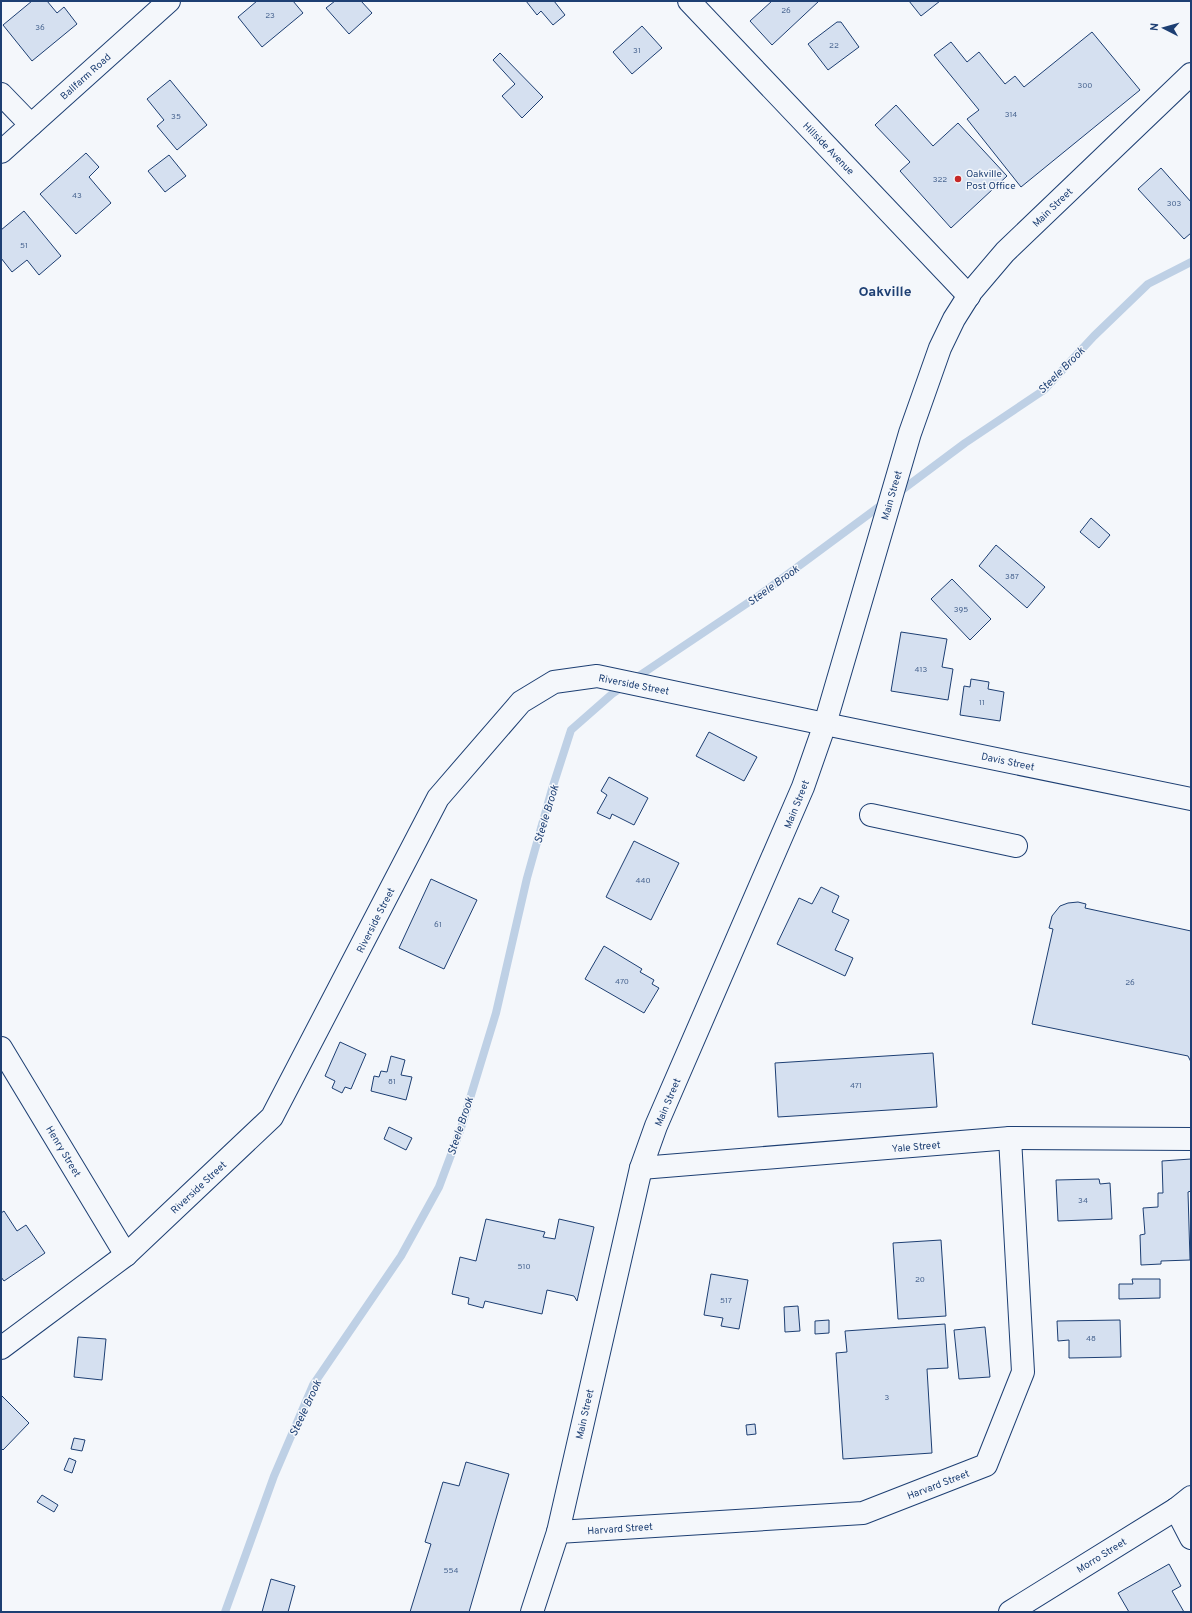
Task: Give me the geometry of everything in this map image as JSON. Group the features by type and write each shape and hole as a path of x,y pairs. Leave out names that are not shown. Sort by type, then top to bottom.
{"street":[{"name":"Ballfarm Road","path":"1,152 169,1"},
{"name":"Hillside Avenue","path":"689,1 969,296"},
{"name":"Main Street","path":"532,1612 558,1532 641,1168 656,1126 779,846 803,787 825,724 910,433 940,348 954,319 985,275 1010,248 1191,74"},
{"path":"1,94 31,125"},
{"name":"Riverside Street","path":"1,1348 126,1255 272,1117 438,798 521,702 554,682 597,676 825,724"},
{"name":"Davis Street","path":"825,724 1191,799"},
{"path":"871,815 1016,846"},
{"name":"Henry Street","path":"1,1048 126,1255"},
{"name":"Yale Street","path":"641,1168 1010,1138 1191,1139"},
{"name":"Harvard Street","path":"558,1532 863,1513 986,1465 1023,1372 1010,1138"},
{"path":"1183,1503 1191,1538"},
{"name":"Morro Street","path":"1010,1612 1183,1503"}],"building":[{"path":"32,1 47,1 57,13 64,7 77,24 32,61 3,25"},
{"path":"257,1 293,1 303,13 262,47 238,17"},
{"path":"335,1 361,1 372,13 349,34 326,8"},
{"path":"526,1 554,1 565,15 553,25 541,11 537,15"},
{"path":"772,1 819,1 772,45 750,21"},
{"path":"909,1 940,1 921,16"},
{"path":"837,22 841,22 859,47 828,70 808,44"},
{"path":"642,26 662,48 632,74 613,52"},
{"path":"1092,32 1140,90 1021,187 967,119 979,110 934,55 951,42 967,62 979,52 1005,84 1015,76 1024,87"},
{"path":"500,53 543,97 522,118 502,96 515,84 493,60"},
{"path":"170,80 207,125 177,150 157,126 164,120 147,99"},
{"path":"896,105 933,146 958,123 1007,176 951,228 900,171 910,162 875,125"},
{"path":"86,153 99,167 89,177 111,203 76,234 40,194"},
{"path":"169,155 186,176 165,192 148,171"},
{"path":"1161,168 1191,202 1191,233 1184,239 1138,189"},
{"path":"24,211 61,256 39,275 27,260 12,272 1,258 1,230"},
{"path":"1091,518 1110,535 1099,548 1080,532"},
{"path":"996,545 1045,587 1027,608 979,566"},
{"path":"952,579 991,619 970,640 931,599"},
{"path":"901,632 947,639 942,667 953,669 948,700 891,691"},
{"path":"971,679 989,682 988,689 1004,692 1000,721 960,715 964,686 970,687"},
{"path":"709,732 757,757 744,781 696,756"},
{"path":"609,777 648,798 634,825 612,814 610,819 597,813 607,795 601,791"},
{"path":"634,841 679,863 651,920 606,897"},
{"path":"431,879 477,900 444,969 399,948"},
{"path":"821,887 839,896 832,912 849,920 835,950 853,958 845,976 777,944 799,898 812,904"},
{"path":"1078,902 1086,904 1085,908 1191,931 1191,1062 1188,1056 1032,1024 1053,929 1049,928 1052,916 1060,906"},
{"path":"604,946 642,969 640,972 654,980 652,984 659,988 644,1013 585,979"},
{"path":"340,1042 366,1054 351,1089 345,1087 342,1093 332,1088 335,1081 325,1076"},
{"path":"933,1053 937,1107 778,1117 775,1063"},
{"path":"391,1056 405,1060 401,1075 412,1077 406,1100 371,1091 374,1076 379,1077 381,1071 387,1072"},
{"path":"389,1127 412,1138 406,1150 384,1139"},
{"path":"1191,1159 1191,1191 1188,1192 1190,1260 1161,1261 1161,1264 1141,1265 1140,1235 1145,1234 1143,1208 1158,1207 1158,1193 1163,1193 1162,1161"},
{"path":"1099,1179 1100,1184 1110,1183 1112,1219 1058,1221 1056,1180"},
{"path":"4,1211 17,1231 26,1225 45,1253 4,1281 1,1277 1,1213"},
{"path":"486,1219 545,1232 543,1237 555,1239 559,1219 594,1227 577,1301 574,1296 547,1290 542,1314 485,1301 483,1308 468,1304 469,1298 452,1294 460,1257 476,1261"},
{"path":"941,1240 946,1316 898,1319 893,1243"},
{"path":"711,1274 748,1280 739,1329 721,1326 723,1318 704,1315"},
{"path":"1132,1279 1160,1279 1160,1298 1119,1299 1119,1284 1133,1284"},
{"path":"798,1306 800,1331 785,1332 784,1307"},
{"path":"829,1320 829,1333 815,1334 815,1321"},
{"path":"1120,1320 1121,1357 1069,1358 1069,1340 1058,1341 1057,1321"},
{"path":"945,1324 948,1368 927,1369 932,1453 843,1459 836,1353 847,1352 845,1331"},
{"path":"985,1327 990,1377 959,1379 954,1330"},
{"path":"78,1337 106,1339 102,1380 74,1377"},
{"path":"1,1395 29,1423 3,1450 1,1448"},
{"path":"755,1424 756,1434 747,1435 746,1425"},
{"path":"74,1438 85,1440 82,1451 71,1449"},
{"path":"69,1458 76,1461 72,1473 64,1470"},
{"path":"466,1462 509,1474 469,1612 410,1612 431,1544 425,1542 443,1482 459,1486"},
{"path":"42,1495 58,1505 54,1512 37,1502"},
{"path":"1169,1564 1181,1586 1172,1591 1184,1612 1129,1612 1118,1593"},
{"path":"271,1579 295,1586 288,1612 262,1612"}],"waterway":[{"name":"Steele Brook","path":"898,493 965,443 1044,390 1094,336 1148,284 1191,262"},
{"name":"Steele Brook","path":"225,1612 274,1476 313,1385 401,1256 439,1187 461,1128 496,1013 527,878 552,789 571,730 612,694 761,594 884,503"}],"place":[{"name":"Oakville Post Office","path":"958,179"}],"district":[{"name":"Oakville","path":"885,291"}]}
